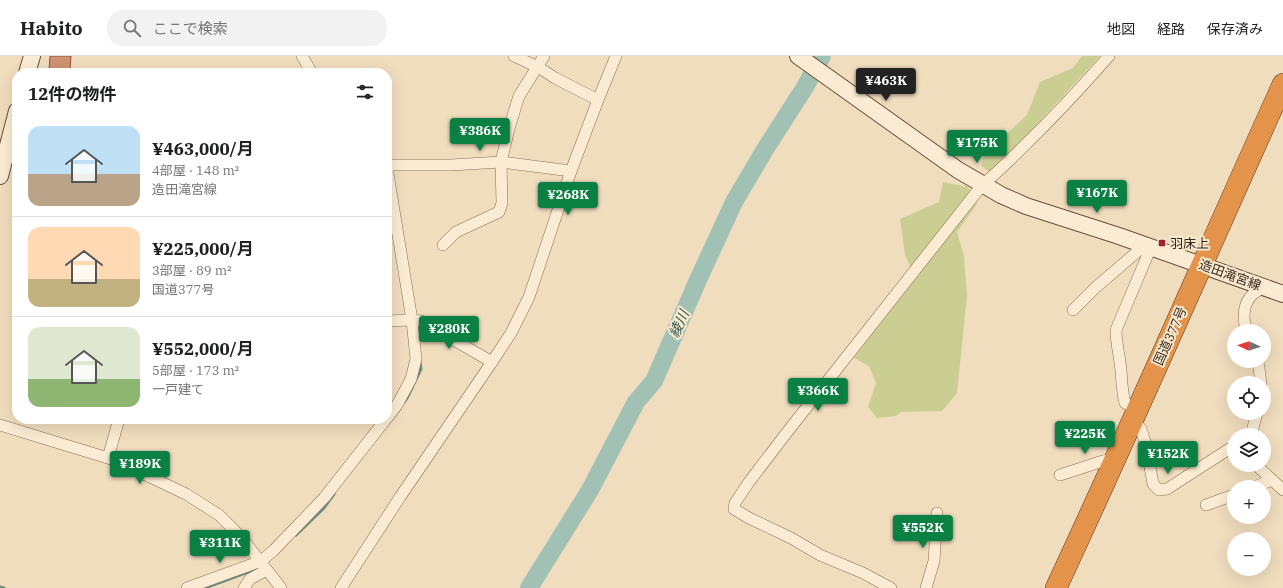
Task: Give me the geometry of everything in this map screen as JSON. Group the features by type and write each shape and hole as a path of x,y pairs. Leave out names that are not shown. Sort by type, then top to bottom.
{"highway":[{"name":"国道377号","path":"1056,588 1117,458 1283,84"}],"main road":[{"path":"28,68 32,56"},
{"name":"造田滝宮線","path":"798,56 958,170 1001,195 1026,206 1148,246 1283,294"},
{"path":"0,176 12,130"}],"street":[{"path":"302,56 309,68"},
{"path":"514,56 538,67 555,78 598,100"},
{"path":"443,246 456,232 499,212 502,203 501,162 510,125 519,96 544,56"},
{"path":"341,588 400,497 511,333 530,297 571,171 616,56"},
{"path":"891,588 863,573 820,555 791,538 749,518 734,509 735,503 788,431 983,184 995,175 1073,97 1109,56"},
{"path":"392,167 501,162 571,171"},
{"path":"392,198 412,320 416,359 411,379 392,412"},
{"path":"1073,310 1095,288 1148,246"},
{"path":"1148,246 1116,330 1116,343 1121,370 1122,393 1125,403 1136,415 1141,429 1146,445 1153,484 1158,490 1167,489 1227,450"},
{"path":"1244,324 1244,311 1252,295 1264,287"},
{"path":"392,321 421,320 492,362"},
{"path":"0,424 108,458 186,494 219,515 242,538 281,588"},
{"path":"108,458 118,424"},
{"path":"244,588 273,552 324,498 383,424"},
{"path":"1060,476 1103,461 1117,458"},
{"path":"1263,472 1283,490"},
{"path":"1206,505 1227,498"},
{"path":"926,588 934,561 937,513"},
{"path":"187,588 264,565"}],"green space":[{"path":"1082,56 1100,56 992,173 981,166 985,154 1027,115 1040,82 1073,68"},
{"path":"943,182 968,187 977,204 957,232 964,256 967,296 957,393 942,411 901,412 896,416 877,418 868,407 876,383 869,366 854,358 915,279 905,254 900,219 939,202"}],"building":[{"path":"50,56 71,56 70,68 49,68"}],"waterway":[{"name":"綾川","path":"529,588 590,490 636,402 654,381 734,202 764,151 805,87 822,56"},
{"path":"404,402 421,369 420,362"},
{"path":"296,535 323,509 334,494"},
{"path":"205,588 259,568"},
{"path":"0,587 4,588"}],"place":[{"name":"羽床上","path":"1162,243"}]}
